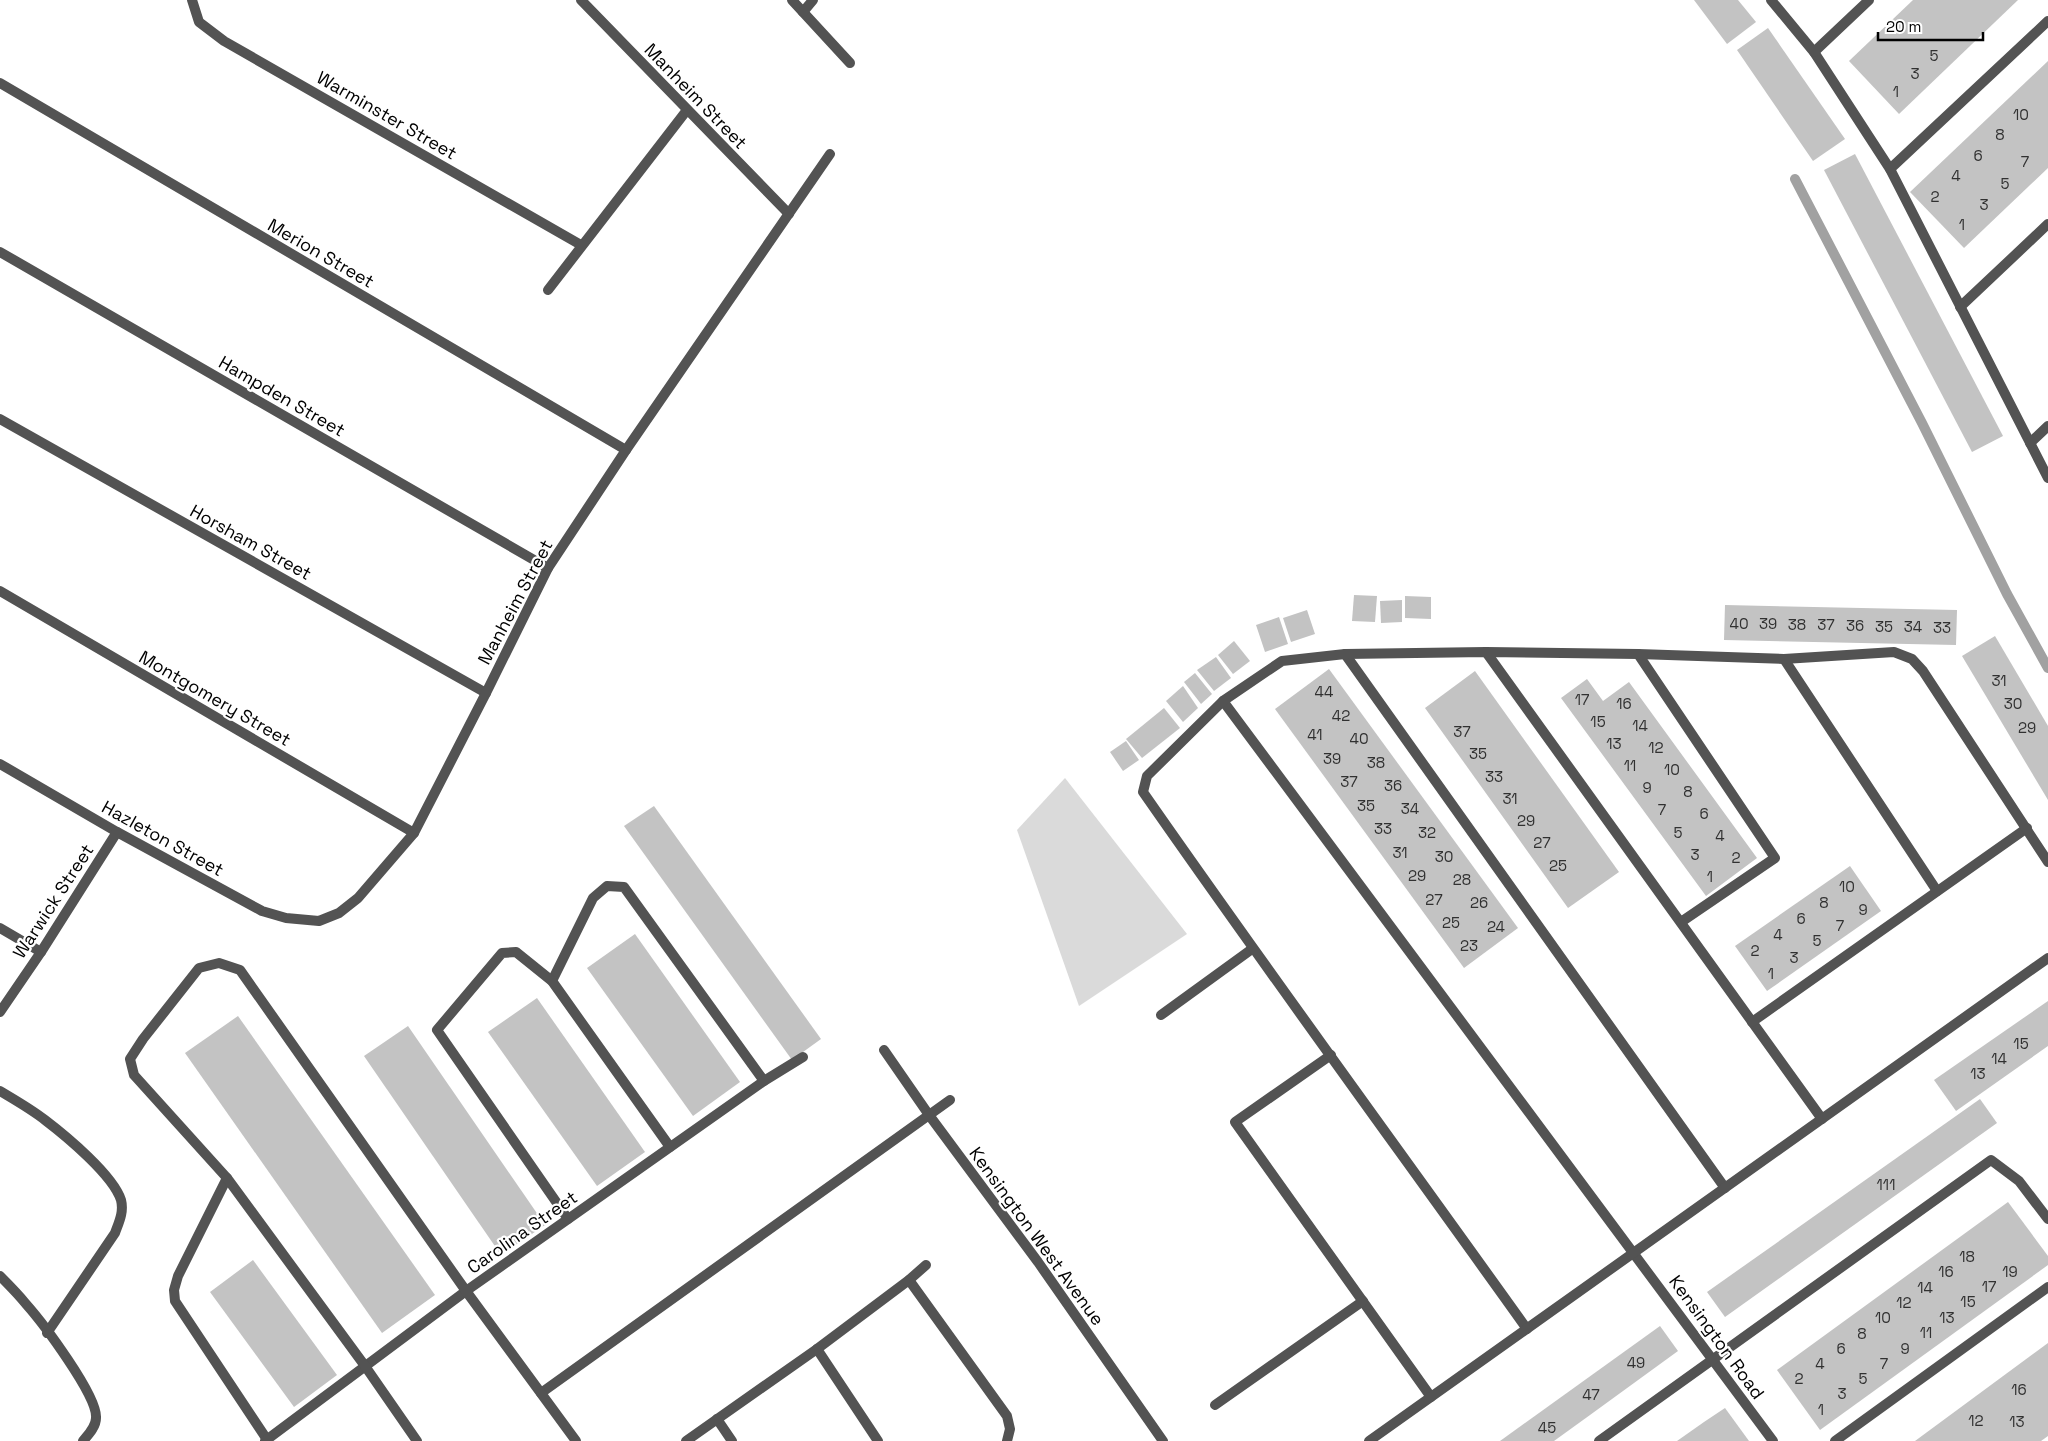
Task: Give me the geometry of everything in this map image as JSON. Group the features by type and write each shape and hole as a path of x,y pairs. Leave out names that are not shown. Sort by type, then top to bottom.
{"street":[{"name":"Warminster Street","path":"192,0 199,22 224,41 581,245"},
{"name":"Manheim Street","path":"581,0 789,214"},
{"path":"792,0 850,63"},
{"path":"802,12 813,0"},
{"path":"1771,0 1814,52 1890,169 2048,478"},
{"path":"1814,52 1869,0"},
{"path":"1890,169 2048,21"},
{"name":"Merion Street","path":"0,83 626,450"},
{"path":"548,290 687,110"},
{"name":"Manheim Street","path":"319,922 340,913 358,898 414,833 548,568 626,450 830,154"},
{"path":"1960,307 2048,224"},
{"name":"Hampden Street","path":"0,252 548,568"},
{"name":"Horsham Street","path":"0,419 486,693"},
{"path":"2030,443 2048,426"},
{"name":"Montgomery Street","path":"0,591 414,833"},
{"path":"1486,652 1822,1119"},
{"path":"1527,1328 1331,1054 1252,949 1143,792 1147,776 1153,769 1223,701 1282,660 1345,654 1486,652 1638,654 1784,659 1894,652 1912,659 1923,671 2048,862"},
{"path":"1345,654 1725,1188"},
{"path":"1638,654 1776,858 1681,922"},
{"path":"1784,659 1937,891"},
{"name":"Kensington Road","path":"1223,701 1773,1441"},
{"name":"Hazleton Street","path":"0,764 117,832 262,911 286,918 319,922"},
{"path":"1752,1022 2026,828"},
{"name":"Warwick Street","path":"0,1012 41,952 117,832"},
{"path":"552,981 593,898 607,886 624,888 764,1081"},
{"path":"0,928 41,952"},
{"path":"1161,1016 1252,949"},
{"path":"568,1219 437,1030 502,953 516,952 552,981 670,1147"},
{"path":"1369,1441 2048,958"},
{"path":"417,1441 365,1366 227,1178 134,1075 130,1058 143,1038 199,968 220,963 240,970 466,1291 576,1441"},
{"name":"Kensington West Avenue","path":"884,1050 929,1115 1038,1262 1162,1441"},
{"path":"1331,1054 1235,1122 1432,1396"},
{"name":"Carolina Street","path":"266,1440 466,1291 764,1081 803,1057"},
{"path":"0,1091 45,1120 95,1164 112,1183 121,1201 122,1217 115,1233 47,1333"},
{"path":"541,1393 950,1100"},
{"path":"1599,1441 1991,1160 2019,1180 2048,1218"},
{"path":"227,1178 178,1276 174,1290 175,1302 266,1440"},
{"path":"686,1441 817,1349 909,1280 926,1265"},
{"path":"0,1276 27,1305 84,1385 92,1401 96,1418 91,1432 83,1441"},
{"path":"909,1280 1007,1416 1010,1429 1007,1441"},
{"path":"1835,1441 2048,1287"},
{"path":"1215,1405 1363,1300"},
{"path":"817,1349 878,1441"},
{"path":"717,1420 732,1441"}],"shaded area":[{"path":"1065,778 1187,934 1079,1006 1017,830"}],"building":[{"path":"1694,0 1738,0 1756,22 1727,44"},
{"path":"1913,0 2018,0 1899,114 1849,61"},
{"path":"1768,28 1845,139 1813,161 1737,50"},
{"path":"2048,61 2048,168 1964,248 1910,192"},
{"path":"1855,154 2003,436 1972,452 1824,170"},
{"path":"1354,595 1377,596 1375,622 1352,621"},
{"path":"1405,596 1431,597 1431,619 1405,618"},
{"path":"1402,600 1402,622 1381,623 1380,601"},
{"path":"1725,605 1957,610 1956,645 1724,640"},
{"path":"1307,610 1315,634 1291,642 1283,618"},
{"path":"1279,617 1288,644 1265,652 1256,625"},
{"path":"1995,636 2048,726 2048,800 1962,656"},
{"path":"1234,641 1250,661 1233,674 1218,655"},
{"path":"1216,657 1231,678 1214,691 1197,670"},
{"path":"1329,669 1518,928 1464,968 1275,709"},
{"path":"1475,671 1619,872 1568,908 1425,708"},
{"path":"1195,673 1212,694 1201,704 1184,682"},
{"path":"1587,679 1603,701 1629,682 1757,858 1706,896 1561,698"},
{"path":"1183,686 1198,708 1183,722 1166,701"},
{"path":"1164,708 1180,728 1142,758 1126,739"},
{"path":"1126,741 1139,760 1123,771 1110,752"},
{"path":"654,806 821,1039 792,1060 624,826"},
{"path":"1850,866 1881,911 1767,991 1735,946"},
{"path":"635,934 740,1082 693,1116 587,968"},
{"path":"537,998 645,1152 597,1186 488,1032"},
{"path":"2048,1001 2048,1046 1956,1111 1934,1080"},
{"path":"238,1016 435,1295 382,1333 185,1053"},
{"path":"408,1026 545,1225 501,1255 364,1056"},
{"path":"1980,1099 1997,1123 1725,1317 1707,1292"},
{"path":"2008,1202 2048,1256 2048,1265 1820,1430 1777,1370"},
{"path":"253,1260 337,1375 294,1407 210,1292"},
{"path":"1660,1326 1678,1351 1554,1441 1500,1441"},
{"path":"2048,1343 2048,1436 2041,1441 1915,1441"},
{"path":"1725,1408 1749,1441 1677,1441 1704,1422"}],"waterway":[{"path":"1795,179 1922,423 2007,594 2048,668"}]}
